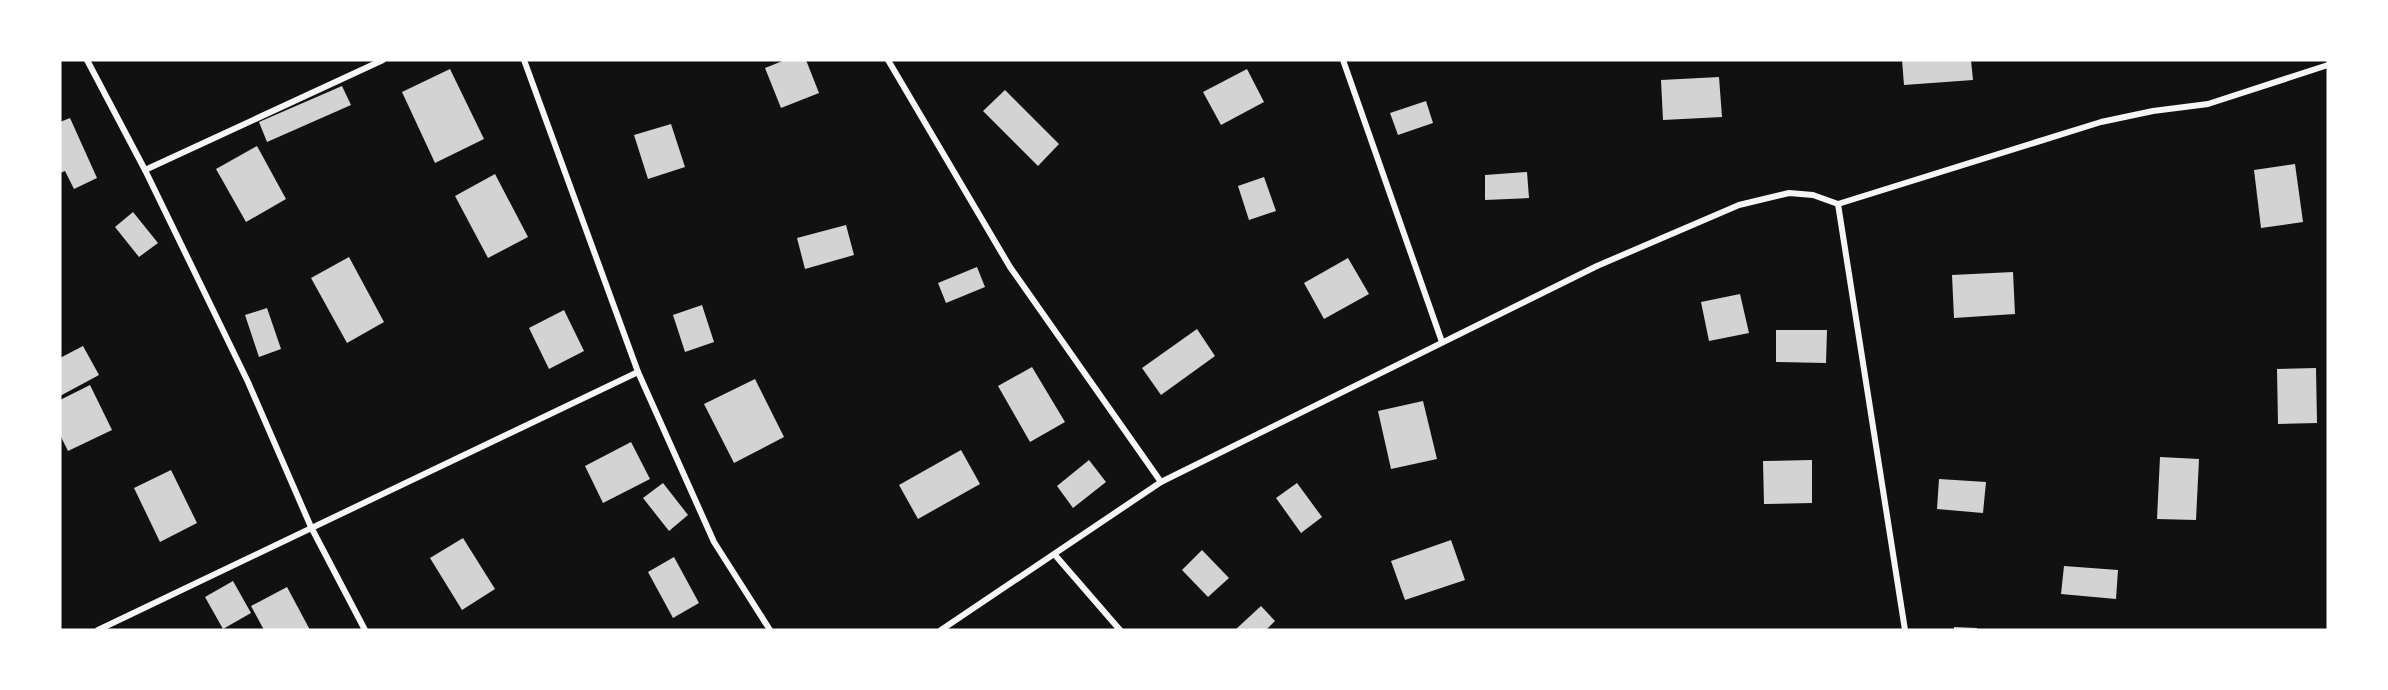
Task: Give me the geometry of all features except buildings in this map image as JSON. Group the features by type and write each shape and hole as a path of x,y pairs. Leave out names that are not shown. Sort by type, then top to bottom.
{"street":[{"path":"87,60 145,170 248,382 311,527 365,630"},
{"path":"145,170 384,60"},
{"path":"524,60 638,372 714,542 770,630"},
{"path":"888,60 1010,267 1161,482"},
{"path":"1344,60 1442,342"},
{"path":"941,630 1161,482 1597,266 1739,205 1789,193 1813,195 1838,204 2102,122 2153,111 2208,104 2328,65"},
{"path":"1838,204 1905,630"},
{"path":"98,630 638,372"},
{"path":"1055,555 1120,630"}]}
